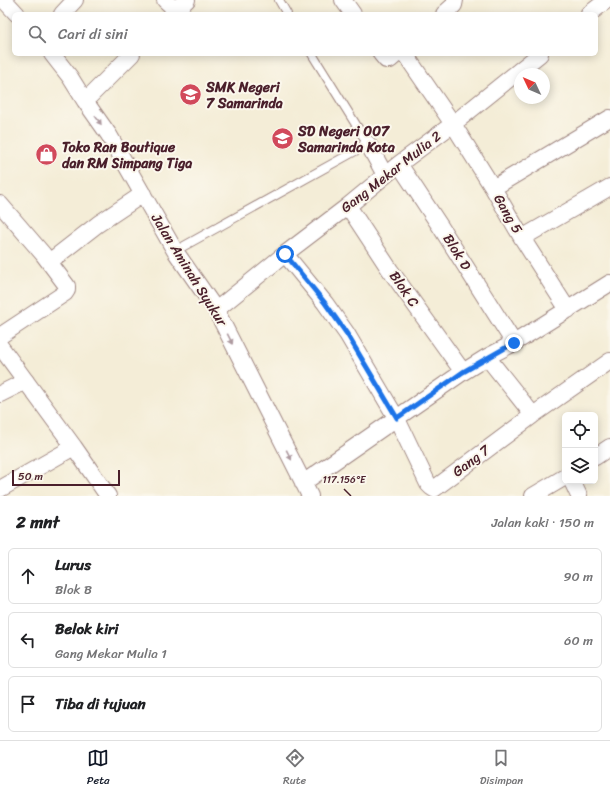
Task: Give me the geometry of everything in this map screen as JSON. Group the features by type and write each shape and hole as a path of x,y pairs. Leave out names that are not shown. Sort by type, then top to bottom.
{"street":[{"path":"4,0 15,12"},
{"path":"64,12 75,0"},
{"path":"343,0 352,12"},
{"path":"446,12 454,5 455,0"},
{"path":"592,12 607,0"},
{"name":"Jalan Aminah Syukur","path":"54,56 70,77 109,135 175,251 216,310 307,489"},
{"path":"85,100 130,56"},
{"path":"383,56 386,60 390,60 395,56"},
{"name":"Gang 5","path":"406,56 453,124 522,238 610,187"},
{"name":"Gang Mekar Mulia 2","path":"216,310 538,56"},
{"path":"493,188 610,118"},
{"path":"368,144 385,175"},
{"name":"Blok D","path":"399,164 514,343"},
{"path":"49,262 98,224 143,194"},
{"name":"Blok C","path":"348,206 390,270 463,372"},
{"path":"0,336 65,293 67,290 67,286 49,262 2,211"},
{"path":"522,238 568,310"},
{"path":"285,254 325,303 347,334 397,418"},
{"path":"307,489 397,418 463,372 514,343 610,283"},
{"path":"0,346 108,496"},
{"path":"487,357 533,415"},
{"name":"Gang 7","path":"397,418 428,484 434,488 533,415 610,361"},
{"path":"0,394 26,381"},
{"path":"0,489 74,447"},
{"path":"598,455 610,448"},
{"path":"533,496 562,479"},
{"path":"573,484 579,496"}],"lane":[{"path":"279,0 286,12"},
{"path":"175,251 368,144 313,56"}],"place":[{"name":"SMK Negeri 7 Samarinda","path":"190,95"},
{"name":"SD Negeri 007 Samarinda Kota","path":"282,139"},
{"name":"Toko Ran Boutique dan RM Simpang Tiga","path":"47,155"}],"route":[{"path":"285,254 325,303 347,334 397,418 463,372 514,343"}]}
